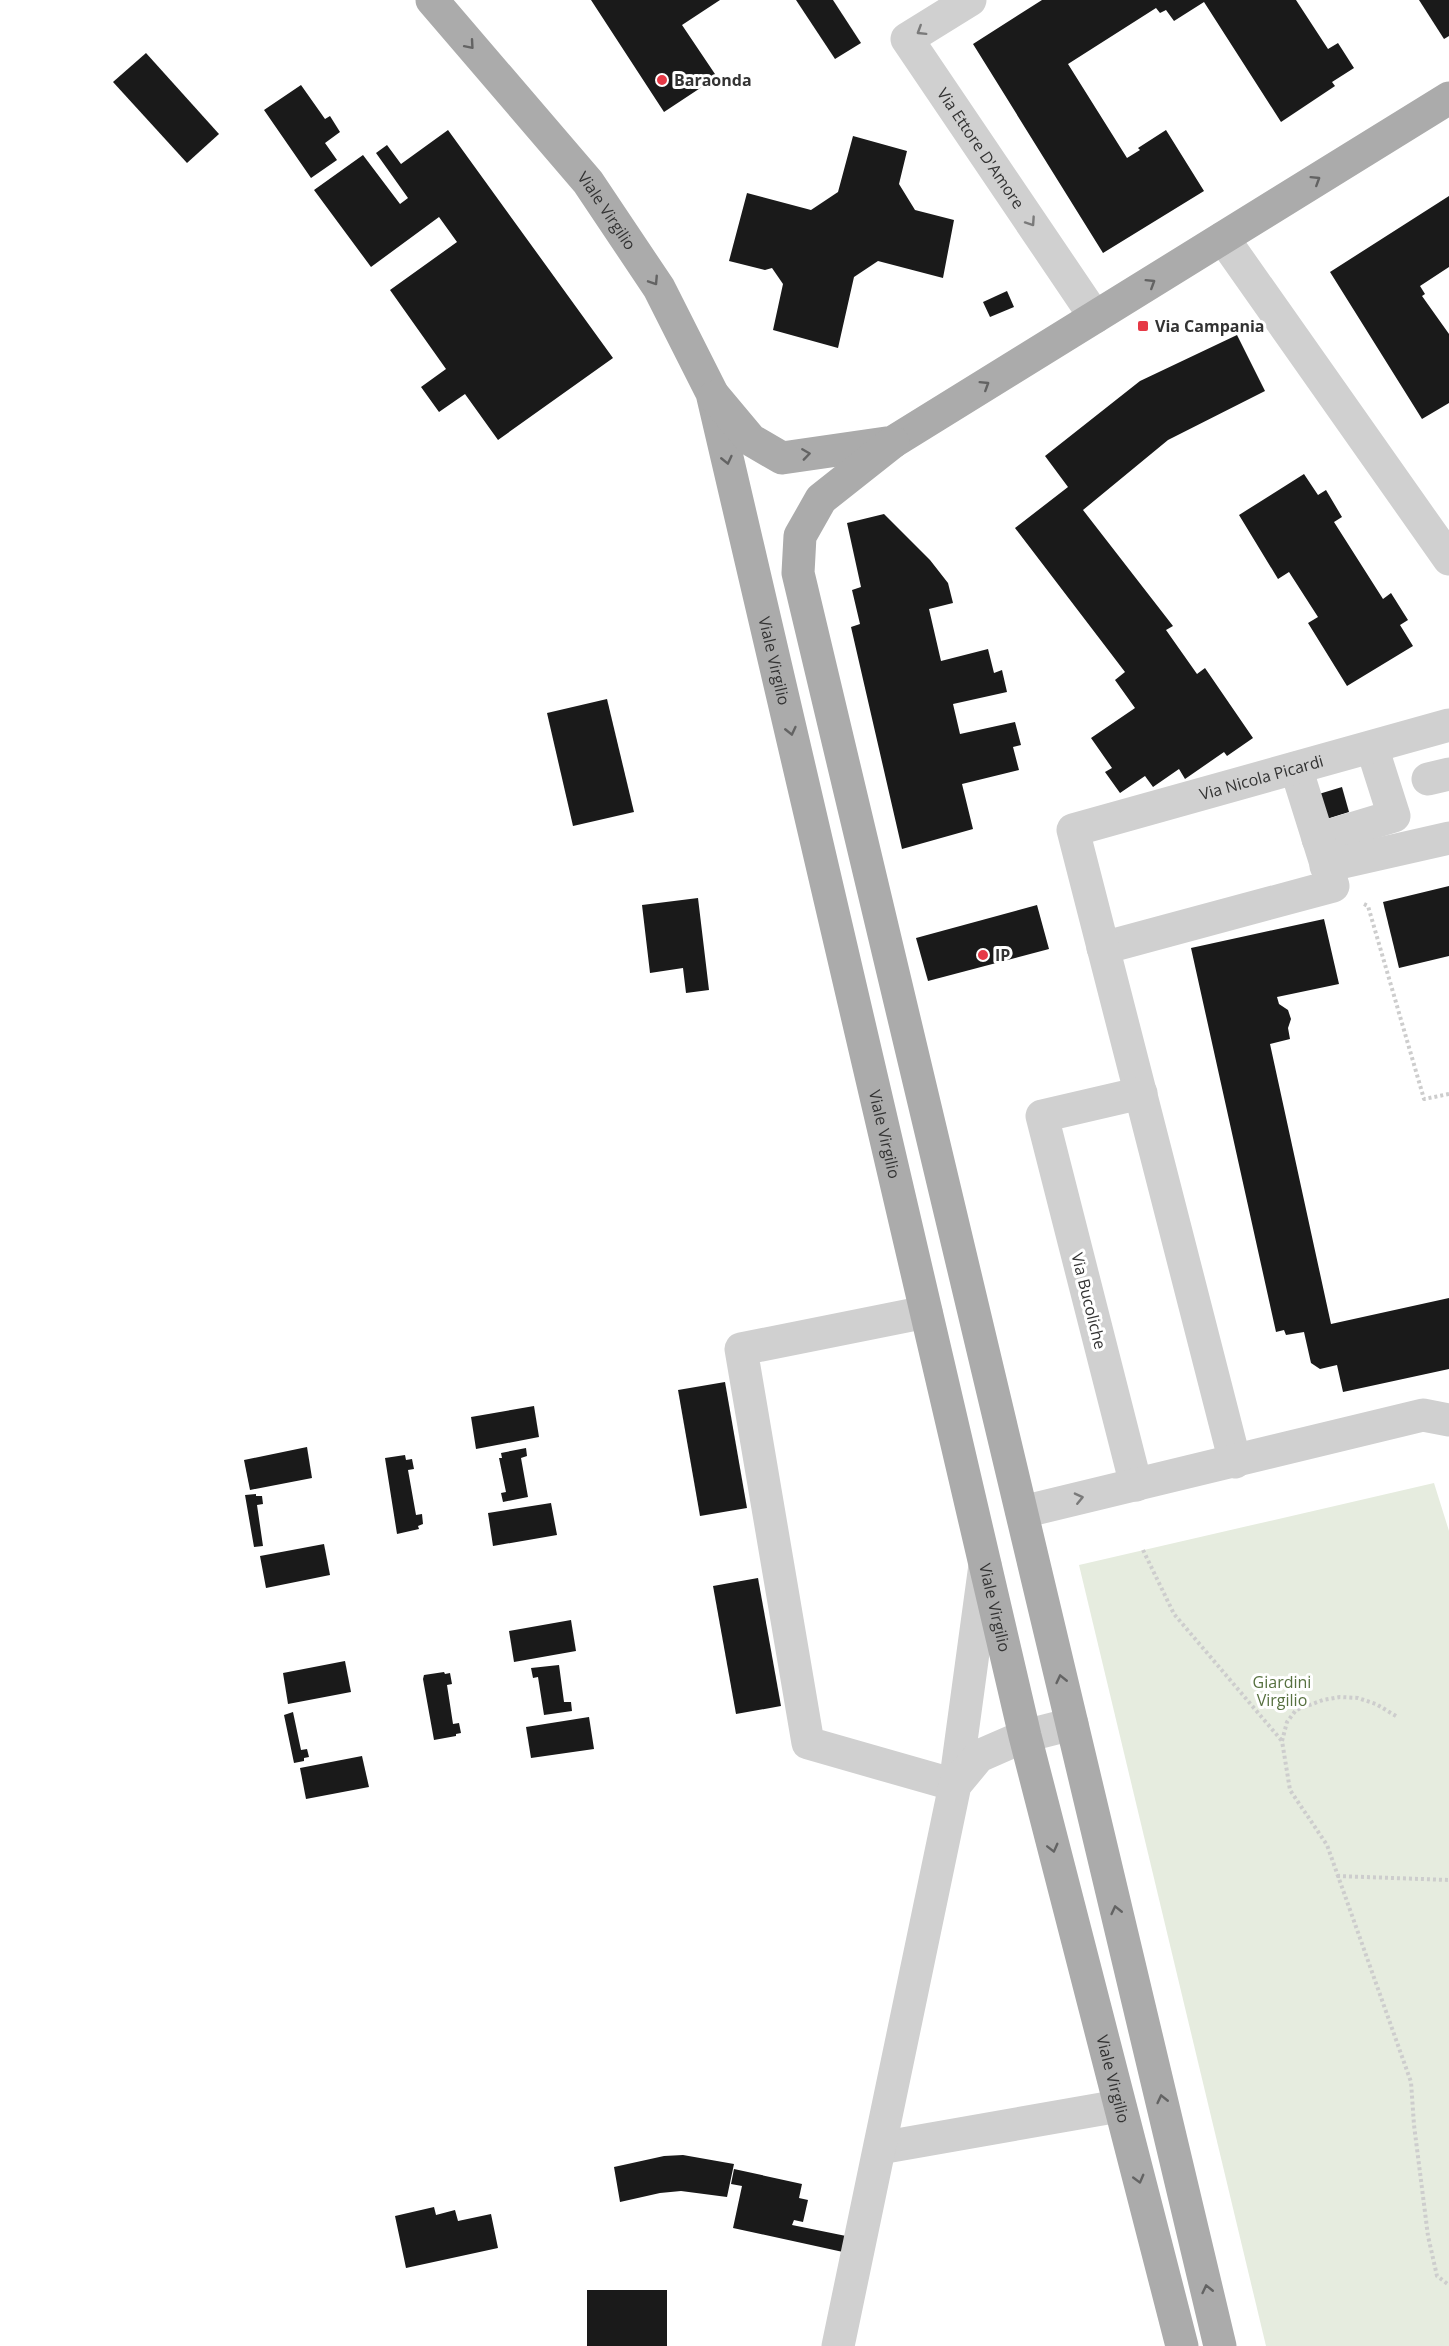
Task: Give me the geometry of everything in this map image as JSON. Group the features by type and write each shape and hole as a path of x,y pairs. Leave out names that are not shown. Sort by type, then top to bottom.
{"main road":[{"name":"Viale Virgilio","path":"432,0 588,182 659,288 712,393 1025,1736 1182,2346"},
{"path":"1220,2346 798,573 800,536 821,499 893,442 1449,98"},
{"path":"712,393 751,440 782,458 893,442"}],"street":[{"name":"Via Ettore D'Amore","path":"970,0 908,39 1095,317"},
{"path":"1223,238 1449,559"},
{"name":"Via Nicola Picardi","path":"1103,948 1073,830 1449,725"},
{"path":"1326,864 1394,816 1372,747"},
{"path":"1296,768 1326,864"},
{"path":"1235,1462 1103,948 1326,864 1449,838"},
{"name":"Via Bucoliche","path":"1136,1485 1042,1116 1141,1093"},
{"path":"926,1312 741,1349 808,1743 956,1785"},
{"path":"1022,1512 1423,1415 1449,1420"},
{"path":"838,2346 956,1785 985,1563"},
{"path":"956,1785 980,1756 1025,1736 1072,1724"},
{"path":"880,2148 1119,2106"}],"path":[{"path":"1326,864 1368,906 1424,1099 1449,1094"},
{"path":"1143,1550 1174,1614 1282,1741"},
{"path":"1396,1716 1376,1704 1358,1698 1340,1697 1323,1700 1296,1710 1287,1722 1282,1741 1290,1790 1327,1845 1411,2082 1413,2125 1428,2236 1437,2276 1449,2285"},
{"path":"1337,1876 1449,1880"}],"green space":[{"name":"Giardini Virgilio","path":"1434,1483 1449,1531 1449,2346 1266,2346 1079,1565"}],"building":[{"path":"591,0 720,0 682,25 717,77 664,112"},
{"path":"796,0 833,0 861,43 835,59"},
{"path":"1042,0 1296,0 1328,49 1338,43 1354,68 1332,82 1335,86 1281,122 1204,2 1174,21 1166,10 1160,13 1156,8 1068,64 1127,158 1166,130 1204,191 1103,253 973,44"},
{"path":"1419,0 1449,0 1449,36 1444,39"},
{"path":"146,53 219,134 187,163 113,82"},
{"path":"301,85 325,119 330,116 340,132 325,143 337,160 311,178 264,110"},
{"path":"448,130 613,358 498,440 465,394 439,412 421,387 446,369 390,290 457,242 439,217 371,267 314,190 363,155 400,204 408,198 376,153 387,145 401,164"},
{"path":"853,136 907,151 899,184 915,210 954,220 943,278 878,261 854,277 838,348 773,330 783,284 772,268 765,270 729,261 747,193 811,210 838,192"},
{"path":"1449,196 1449,267 1420,286 1425,294 1422,296 1449,334 1449,403 1422,419 1330,272"},
{"path":"1007,291 1014,307 990,317 983,302"},
{"path":"1237,335 1265,391 1168,440 1083,510 1173,626 1166,630 1197,674 1205,668 1253,738 1227,756 1224,752 1185,779 1179,769 1153,787 1145,776 1120,793 1105,772 1112,768 1091,738 1135,708 1115,680 1125,672 1015,528 1068,487 1045,456 1140,381"},
{"path":"1304,474 1318,495 1326,490 1342,517 1334,522 1383,599 1391,593 1408,620 1400,625 1413,646 1347,686 1308,623 1318,617 1289,572 1278,579 1239,515"},
{"path":"884,514 930,560 948,583 953,603 929,609 941,661 988,649 994,673 1002,670 1007,692 953,704 960,734 1015,722 1021,745 1013,747 1019,770 962,784 973,829 902,849 851,627 860,624 852,590 861,587 847,523"},
{"path":"607,699 634,812 573,826 547,713"},
{"path":"1342,787 1349,812 1317,822 1309,797"},
{"path":"1449,886 1449,956 1399,968 1383,902"},
{"path":"698,898 709,990 686,993 683,968 650,973 642,905"},
{"path":"1037,905 1049,949 928,981 916,938"},
{"path":"1324,919 1339,984 1277,997 1279,1004 1288,1010 1291,1019 1288,1028 1290,1039 1270,1044 1331,1324 1449,1298 1449,1369 1343,1392 1337,1365 1320,1369 1311,1363 1304,1332 1286,1335 1284,1330 1276,1332 1191,948"},
{"path":"725,1382 747,1508 700,1516 678,1390"},
{"path":"534,1406 539,1437 476,1449 471,1417"},
{"path":"307,1447 312,1478 250,1490 244,1460"},
{"path":"526,1448 527,1456 521,1458 528,1497 503,1502 501,1493 506,1492 499,1458 502,1458 501,1453"},
{"path":"405,1455 406,1460 412,1459 414,1469 408,1470 416,1515 422,1514 423,1524 418,1526 419,1529 397,1534 385,1458"},
{"path":"256,1494 256,1496 262,1496 263,1504 257,1505 263,1546 254,1547 245,1495"},
{"path":"551,1503 557,1535 493,1546 488,1513"},
{"path":"324,1544 330,1575 266,1588 260,1556"},
{"path":"758,1578 781,1706 736,1714 713,1586"},
{"path":"571,1620 576,1651 514,1662 509,1631"},
{"path":"345,1661 351,1692 288,1704 283,1673"},
{"path":"559,1665 564,1702 571,1702 572,1711 544,1715 538,1677 533,1678 531,1668"},
{"path":"444,1672 445,1674 450,1673 452,1684 447,1685 453,1724 459,1723 461,1733 434,1740 423,1679 424,1675"},
{"path":"293,1712 301,1750 307,1749 309,1757 304,1758 304,1761 294,1763 284,1715"},
{"path":"589,1717 594,1749 531,1758 526,1727"},
{"path":"362,1756 369,1787 306,1799 300,1768"},
{"path":"683,2155 734,2164 727,2197 681,2191 620,2202 614,2167 664,2156"},
{"path":"734,2169 802,2184 799,2198 808,2200 803,2222 794,2220 792,2225 846,2236 843,2252 733,2228 742,2186 731,2184"},
{"path":"434,2207 436,2215 455,2210 458,2221 491,2214 498,2248 406,2268 395,2216"},
{"path":"587,2290 667,2290 667,2346 587,2346"}],"place":[{"name":"Baraonda","path":"662,80"},
{"name":"Via Campania","path":"1143,326"},
{"name":"IP","path":"983,955"}]}
